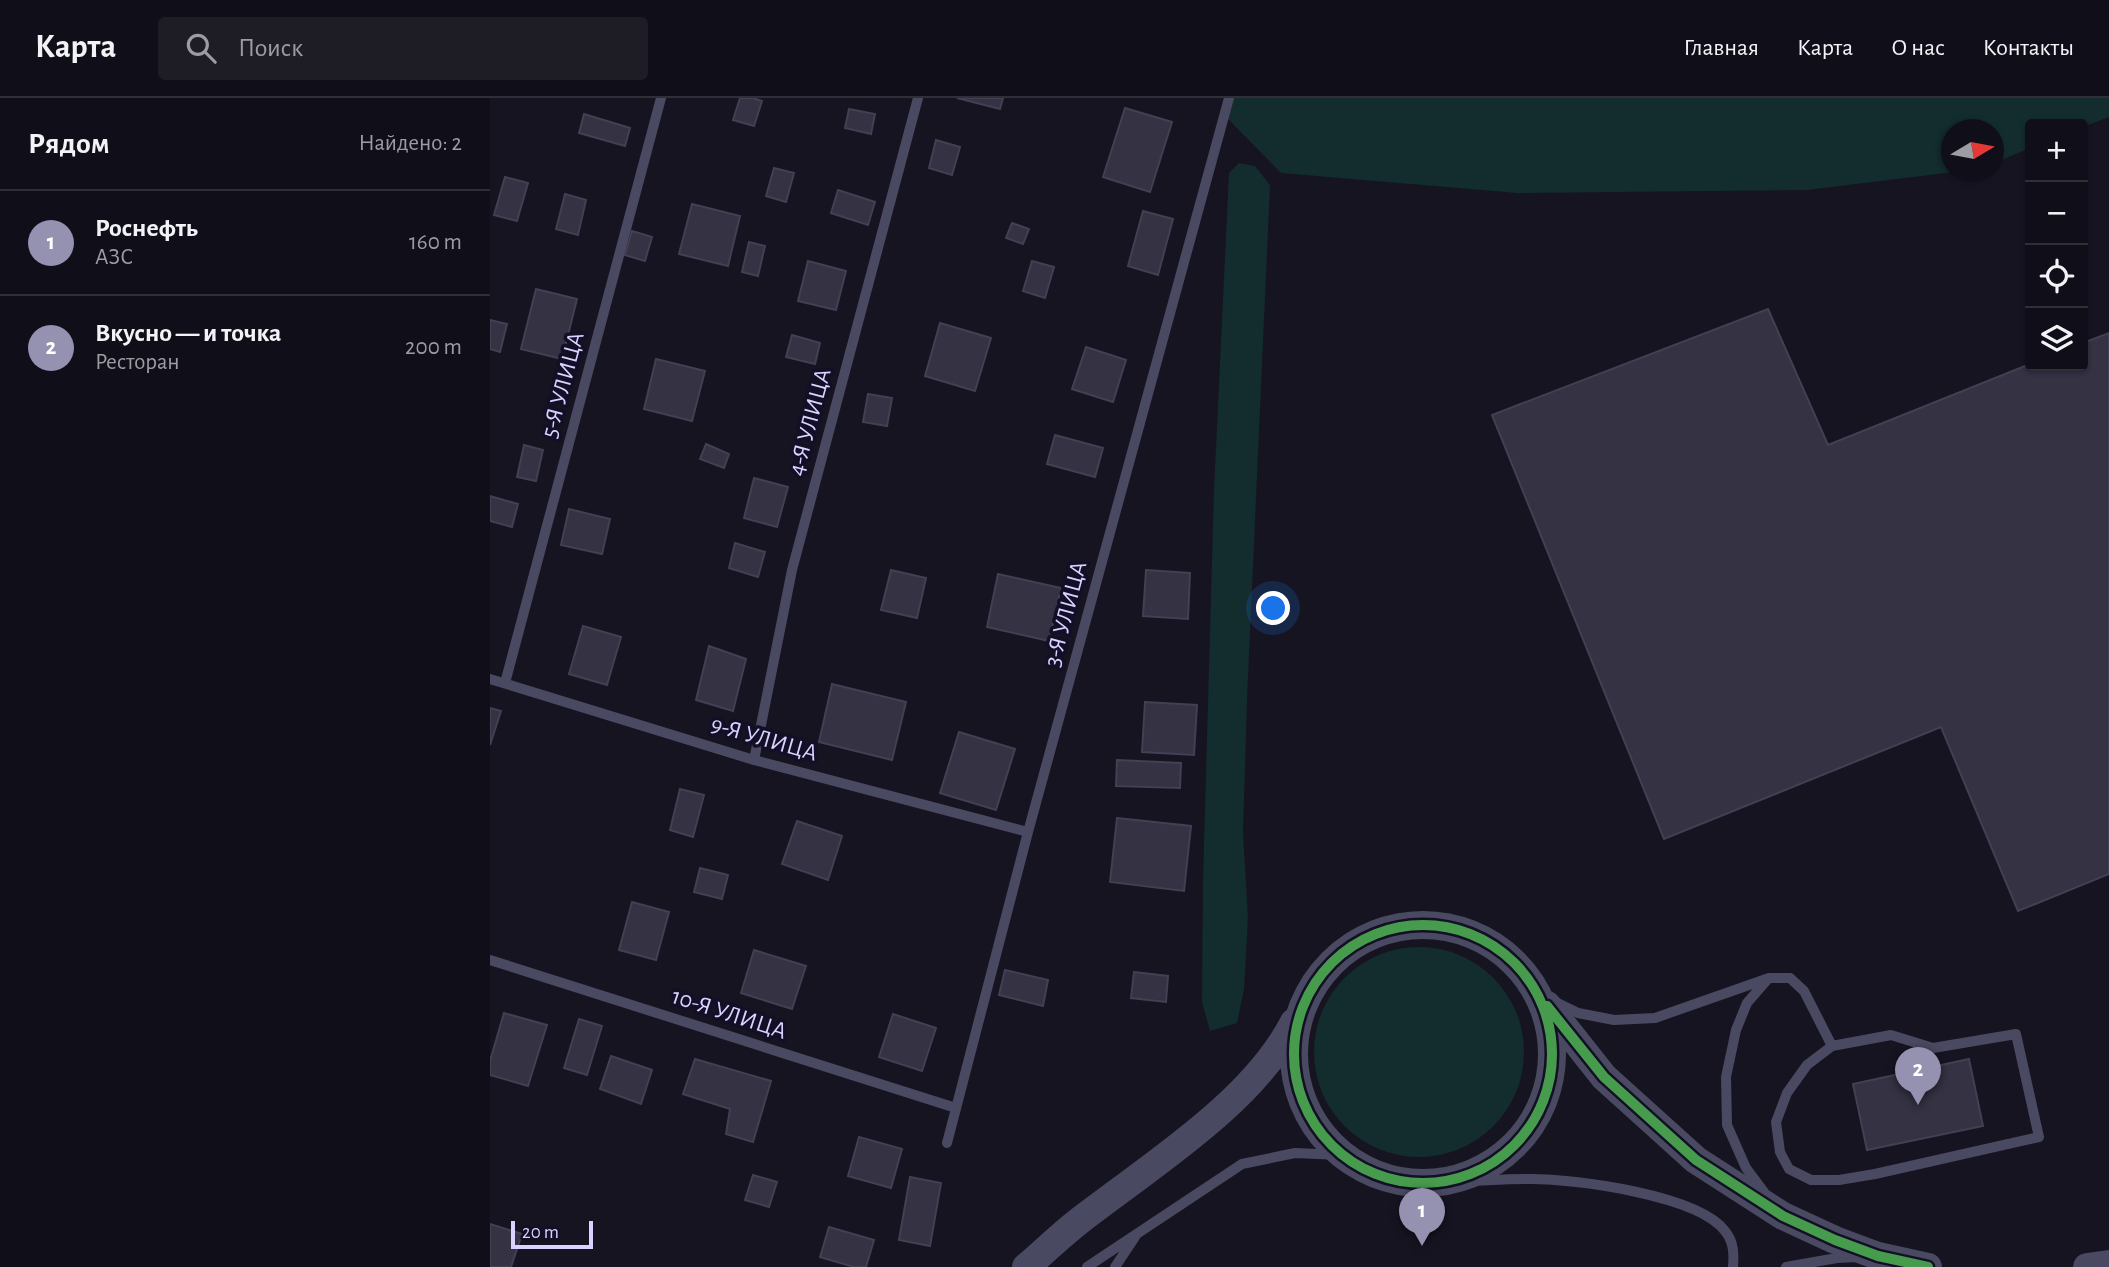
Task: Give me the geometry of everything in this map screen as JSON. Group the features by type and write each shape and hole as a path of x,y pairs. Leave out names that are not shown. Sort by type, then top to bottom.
{"street":[{"path":"1026,1267 1079,1220 1230,1103 1282,1044 1319,975 1346,949 1378,931 1415,924 1451,927 1486,940 1515,963 1604,1077 1696,1160 1783,1216 1835,1240 1878,1256 1928,1267"},
{"path":"1301,1007 1293,1047 1297,1087 1314,1125 1341,1155 1371,1173 1404,1182 1439,1183 1473,1173 1504,1155 1528,1129 1545,1097 1552,1062 1549,1027 1538,993"},
{"path":"2087,1267 2109,1264"}],"lane":[{"name":"5-Я УЛИЦА","path":"505,683 661,98"},
{"name":"4-Я УЛИЦА","path":"754,760 792,570 918,98"},
{"name":"3-Я УЛИЦА","path":"947,1143 1028,832 1229,98"},
{"name":"9-Я УЛИЦА","path":"490,679 754,760 1028,832"},
{"name":"10-Я УЛИЦА","path":"490,960 956,1108"},
{"path":"1769,978 1747,1003 1736,1030 1726,1077 1727,1125 1746,1168 1783,1216"},
{"path":"1538,993 1578,1013 1614,1020 1655,1018 1769,978 1790,978 1804,991 1832,1046"},
{"path":"2016,1034 2039,1137 1875,1174 1839,1180 1811,1180 1789,1169 1780,1152 1776,1122 1787,1093 1807,1065 1832,1046 1891,1035 1933,1048 2016,1034"},
{"path":"1087,1267 1242,1164 1295,1153 1341,1155"},
{"path":"1439,1183 1532,1179 1623,1188 1681,1204 1711,1217 1726,1232 1734,1251 1733,1267"},
{"path":"1057,1253 1079,1220"},
{"path":"1115,1267 1141,1229"},
{"path":"1786,1267 1837,1258 1878,1256"}],"green space":[{"path":"1231,98 2109,98 2109,117 2088,125 2088,119 2025,119 2025,150 2004,159 2004,119 1941,119 1941,174 1807,190 1517,193 1281,173 1226,117"},
{"path":"1239,163 1255,166 1270,185 1243,833 1248,919 1244,989 1237,1023 1210,1031 1202,1002 1214,490 1229,173"},
{"path":"1419,947 1459,955 1493,978 1516,1012 1524,1052 1516,1092 1493,1126 1459,1149 1419,1157 1379,1149 1345,1126 1322,1092 1314,1052 1322,1012 1345,978 1379,955"}],"building":[{"path":"740,98 762,101 754,126 733,120"},
{"path":"957,98 1003,98 1000,109"},
{"path":"1125,108 1172,122 1150,192 1103,177"},
{"path":"849,109 875,114 871,134 845,128"},
{"path":"584,114 630,128 625,146 579,133"},
{"path":"936,140 960,147 952,175 929,168"},
{"path":"774,168 794,173 786,202 766,196"},
{"path":"505,177 528,183 517,221 494,215"},
{"path":"838,190 875,202 868,225 831,213"},
{"path":"565,194 586,200 578,235 556,229"},
{"path":"692,204 740,216 728,266 679,254"},
{"path":"1143,211 1173,219 1158,275 1128,266"},
{"path":"1012,223 1029,229 1023,244 1006,238"},
{"path":"632,231 652,237 645,261 625,255"},
{"path":"749,242 765,246 758,276 742,272"},
{"path":"808,261 846,271 836,310 798,301"},
{"path":"1032,261 1054,267 1045,298 1023,291"},
{"path":"536,289 577,299 562,359 521,349"},
{"path":"1768,309 1828,445 2025,366 2025,371 2088,371 2088,341 2109,333 2109,874 2018,911 1941,727 1664,839 1492,415"},
{"path":"490,320 507,324 500,352 490,349"},
{"path":"940,323 991,338 975,391 925,376"},
{"path":"792,335 820,343 815,364 786,357"},
{"path":"1086,347 1126,360 1113,402 1072,389"},
{"path":"656,359 705,371 692,421 644,409"},
{"path":"868,394 892,398 887,426 863,422"},
{"path":"1055,435 1103,448 1095,477 1047,464"},
{"path":"706,444 729,454 724,468 700,459"},
{"path":"524,445 543,450 536,481 517,477"},
{"path":"754,478 788,487 777,527 744,518"},
{"path":"490,496 518,504 512,527 490,521"},
{"path":"569,509 610,519 602,554 561,545"},
{"path":"735,543 765,552 758,577 729,568"},
{"path":"891,570 926,578 917,618 881,610"},
{"path":"1146,570 1190,573 1188,619 1143,616"},
{"path":"998,574 1061,588 1049,641 987,627"},
{"path":"583,626 621,637 607,685 569,674"},
{"path":"709,646 746,659 733,711 696,700"},
{"path":"832,684 906,702 892,760 819,742"},
{"path":"1145,702 1197,705 1194,755 1142,752"},
{"path":"490,708 501,711 490,745"},
{"path":"959,732 1015,749 996,810 940,793"},
{"path":"1117,760 1181,763 1180,788 1116,786"},
{"path":"680,789 704,795 693,837 670,830"},
{"path":"1117,818 1191,826 1184,891 1110,882"},
{"path":"797,821 842,836 828,880 782,864"},
{"path":"700,868 728,875 722,899 694,892"},
{"path":"632,902 669,912 656,960 619,950"},
{"path":"754,950 806,966 792,1009 741,993"},
{"path":"1005,970 1048,980 1043,1006 999,995"},
{"path":"1134,972 1168,976 1166,1002 1131,998"},
{"path":"504,1013 547,1025 528,1086 490,1075 490,1061"},
{"path":"893,1014 936,1028 922,1071 879,1057"},
{"path":"579,1019 602,1026 587,1075 564,1068"},
{"path":"611,1056 652,1070 641,1104 600,1089"},
{"path":"695,1059 771,1081 753,1142 726,1134 730,1109 683,1094"},
{"path":"1969,1059 1983,1126 1867,1150 1853,1084"},
{"path":"859,1137 902,1149 891,1188 848,1176"},
{"path":"753,1175 777,1182 769,1207 745,1200"},
{"path":"910,1177 941,1183 930,1246 899,1240"},
{"path":"490,1224 522,1234 511,1267 490,1267"},
{"path":"829,1227 874,1240 866,1267 854,1267 820,1257"}],"cycle path":[{"path":"1423,925 1448,927 1484,940 1505,954 1523,972 1537,993 1547,1017 1552,1054 1550,1079 1537,1115 1523,1136 1505,1154 1484,1168 1460,1178 1423,1183 1398,1181 1362,1168 1341,1154 1323,1136 1309,1115 1299,1091 1294,1054 1296,1029 1309,993 1323,972 1341,954 1362,940 1386,930 1423,925"},
{"path":"1547,1006 1604,1077 1696,1160 1783,1216 1835,1240 1878,1256 1928,1267"}],"place":[{"name":"Вкусно — и точка","path":"1918,1105"},
{"name":"Роснефть","path":"1422,1246"}]}
